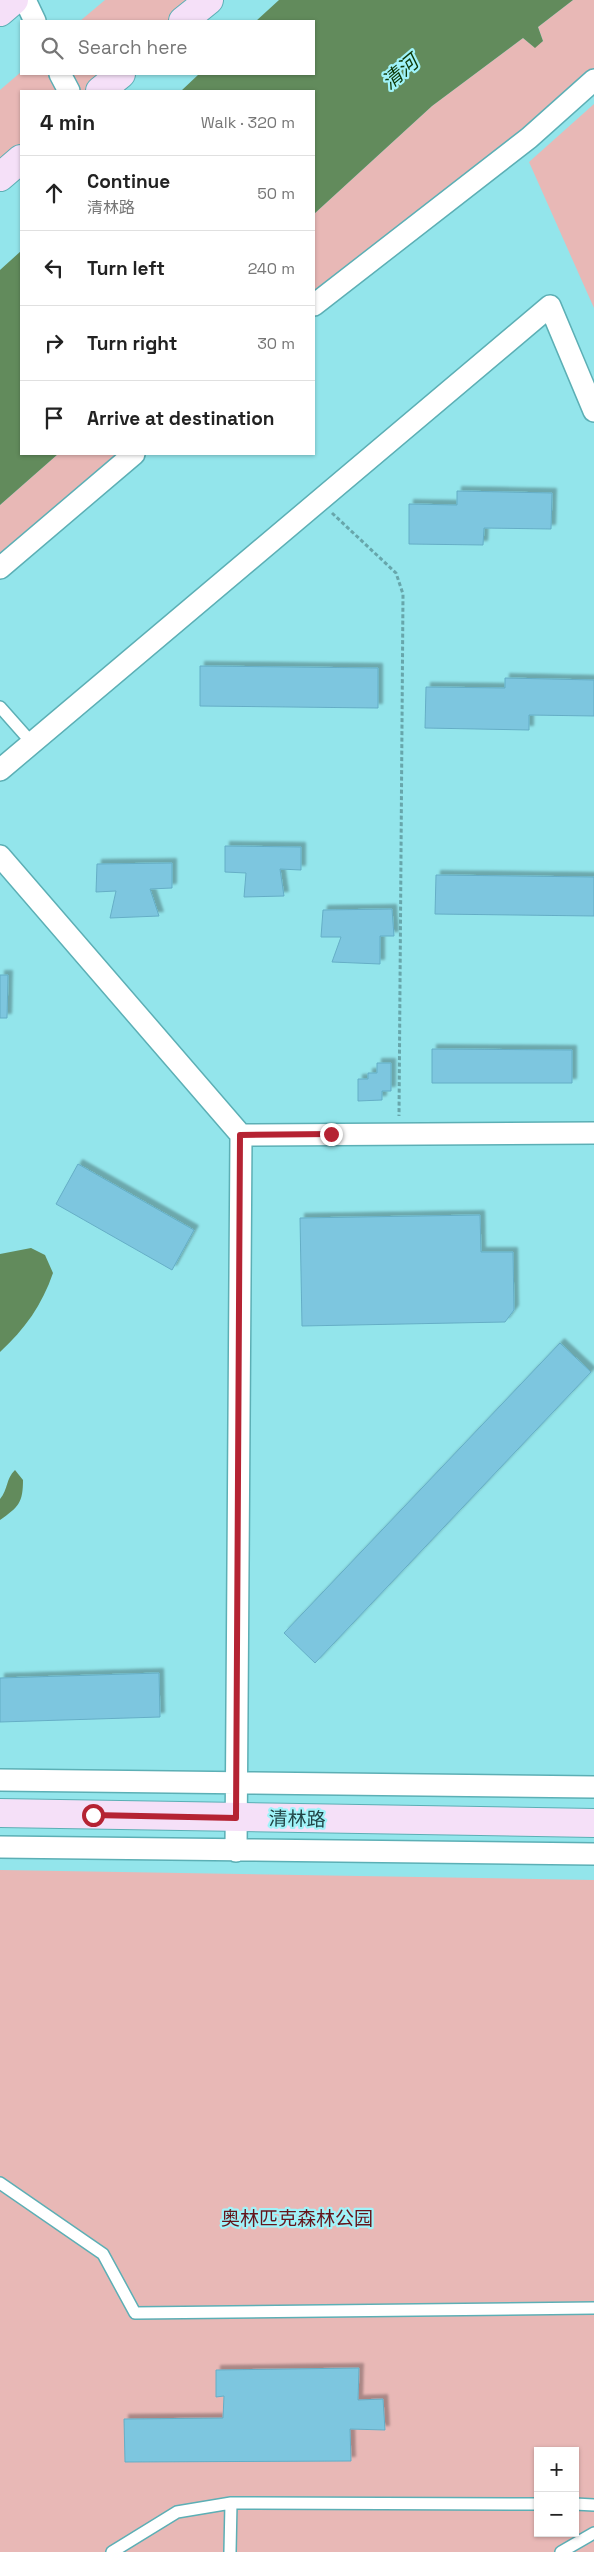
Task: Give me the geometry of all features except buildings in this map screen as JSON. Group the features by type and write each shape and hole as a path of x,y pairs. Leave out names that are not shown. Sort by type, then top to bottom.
{"street":[{"path":"0,12 14,0"},
{"path":"25,0 35,20"},
{"path":"185,20 209,0"},
{"path":"61,75 68,90"},
{"path":"101,90 120,75"},
{"path":"315,304 529,138 594,80"},
{"path":"0,177 20,160"},
{"path":"0,770 550,306 594,411"},
{"path":"0,568 133,455"},
{"path":"0,856 240,1135 236,1851"},
{"path":"240,1135 594,1132"},
{"path":"0,1780 594,1787"},
{"name":"清林路","path":"0,1813 594,1824"},
{"path":"0,1847 594,1854"}],"lane":[{"path":"0,706 32,743"},
{"path":"0,2183 103,2254 135,2313 594,2308"},
{"path":"112,2552 177,2512 232,2503 534,2504"},
{"path":"230,2552 232,2503"},
{"path":"579,2504 594,2505"},
{"path":"561,2552 594,2533"}],"path":[{"path":"319,501 396,573 403,594 399,1134"}],"green space":[{"path":"105,0 193,0 169,20 81,20"},
{"path":"573,0 594,0 594,80 315,304 315,213 432,106 523,38 534,47 543,41 538,27"},
{"path":"20,73 20,75 105,75 86,90 20,90 20,146 0,163 0,90"},
{"path":"594,104 594,308 529,162"},
{"path":"57,455 133,455 0,568 0,505"},
{"name":"奥林匹克森林公园","path":"0,1870 594,1880 594,2552 0,2552"}],"water":[{"name":"清河","path":"279,0 573,0 538,27 543,41 535,48 523,38 432,106 315,213 315,90 182,90 198,75 315,75 315,20 257,20"},
{"path":"20,252 20,455 57,455 0,505 0,270"},
{"path":"31,1248 45,1255 53,1273 44,1296 32,1316 0,1352 0,1254"},
{"path":"15,1470 23,1480 21,1499 12,1511 0,1520 0,1499"}],"route":[{"path":"93,1815 236,1818 240,1135 331,1134"}]}
